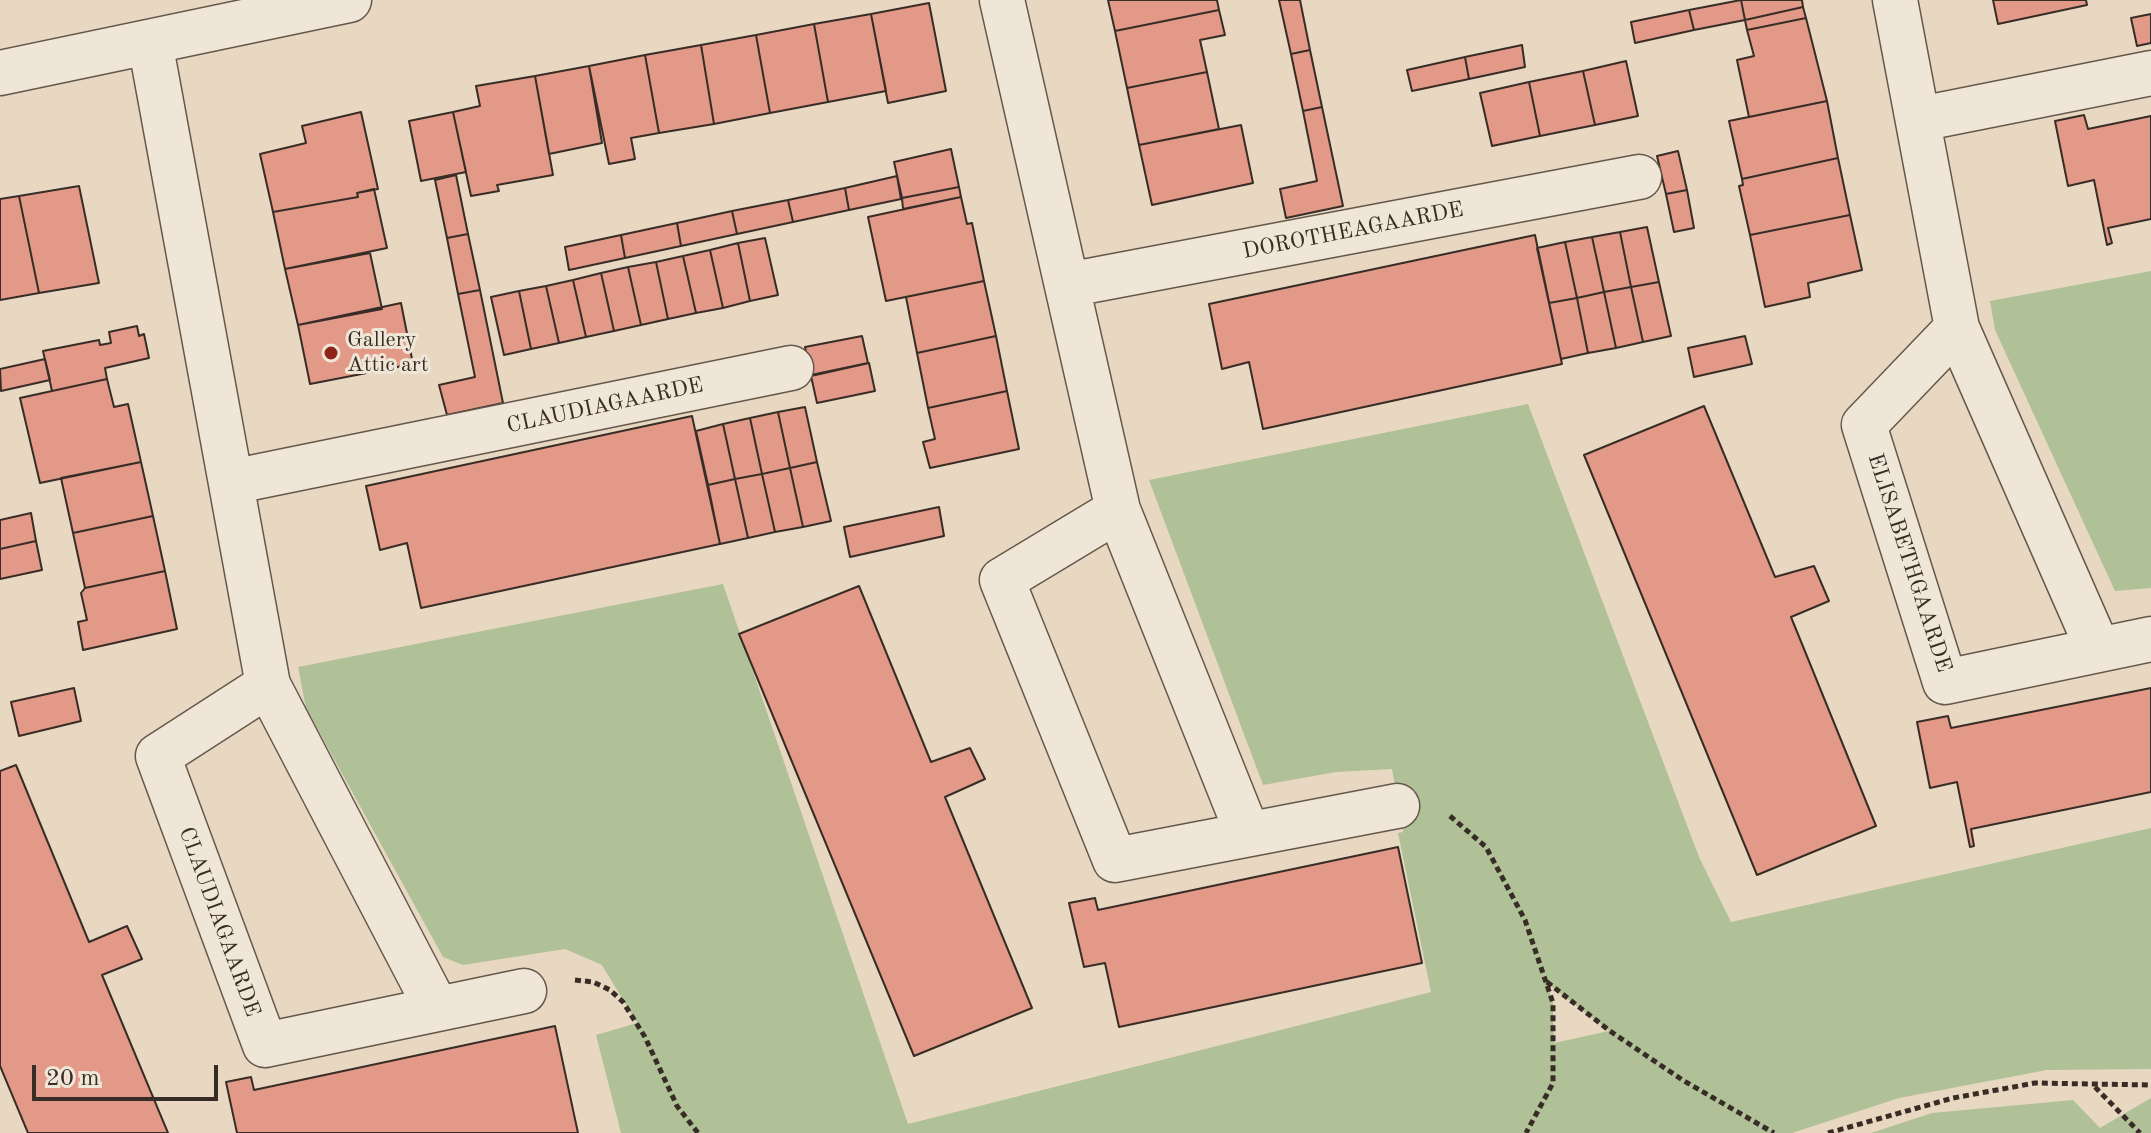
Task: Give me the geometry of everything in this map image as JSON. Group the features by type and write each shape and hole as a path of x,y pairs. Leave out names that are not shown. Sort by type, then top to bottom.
{"street":[{"path":"0,73 349,0"},
{"path":"1002,0 1118,510 1247,832"},
{"path":"1895,0 1920,119 1957,328 2098,649"},
{"path":"150,42 268,685 437,1009"},
{"path":"1920,119 2151,73"},
{"name":"DOROTHEAGAARDE","path":"1067,285 1639,177"},
{"name":"ELISABETHGAARDE","path":"1957,328 1864,425 1945,682 2151,639"},
{"name":"CLAUDIAGAARDE","path":"231,482 791,368"},
{"path":"1118,510 1002,580 1115,860 1247,832 1397,806"},
{"name":"CLAUDIAGAARDE","path":"268,685 158,756 265,1045 524,991"}],"path":[{"path":"1397,806 1430,798 1486,847 1525,920 1553,1003 1553,1083 1526,1133"},
{"path":"524,991 573,980 593,982 610,990 645,1037 677,1106 698,1133"},
{"path":"1546,982 1672,1073 1774,1133"},
{"path":"1828,1133 1953,1098 2035,1083 2151,1085"},
{"path":"2094,1086 2140,1133"}],"green space":[{"path":"2151,271 2151,588 2115,591 1995,330 1990,301"},
{"path":"1528,404 1699,857 1731,922 2151,828 2151,1069 2047,1070 1899,1098 1792,1133 621,1133 596,1035 637,1023 602,965 565,949 463,965 443,957 306,708 298,667 723,584 908,1124 1431,992 1398,833 1403,832 1392,769 1336,772 1263,785 1149,480","holes":["1547,983 1609,1031 1554,1043 1553,1003"]},
{"path":"2151,1098 2151,1133 1871,1133 1932,1113 2073,1100 2100,1128"}],"building":[{"path":"1108,0 1217,0 1219,10 1115,31"},
{"path":"1279,0 1300,0 1310,50 1291,54"},
{"path":"1741,0 1745,20 1694,30 1689,10"},
{"path":"1741,0 1802,0 1803,7 1745,20"},
{"path":"1993,0 2086,0 2087,5 1998,24"},
{"path":"929,3 946,91 888,103 871,14"},
{"path":"1803,7 1806,18 1747,30 1745,20"},
{"path":"1219,10 1225,35 1200,40 1207,72 1127,88 1115,31"},
{"path":"1689,10 1694,30 1635,43 1631,22"},
{"path":"871,14 886,91 828,102 814,24"},
{"path":"2151,14 2151,43 2137,46 2131,18"},
{"path":"1806,18 1827,101 1749,117 1737,60 1754,56 1747,30"},
{"path":"814,24 828,102 770,113 756,35"},
{"path":"756,35 770,113 714,124 701,45"},
{"path":"701,45 714,124 659,133 645,55"},
{"path":"1522,45 1525,67 1469,79 1465,57"},
{"path":"1310,50 1322,107 1303,111 1291,54"},
{"path":"645,55 659,133 631,138 635,159 609,164 589,66"},
{"path":"1465,57 1469,79 1412,91 1407,70"},
{"path":"1626,61 1638,116 1595,125 1583,71"},
{"path":"589,66 602,143 549,154 535,76"},
{"path":"1583,71 1595,125 1540,136 1529,82"},
{"path":"1207,72 1219,129 1139,145 1127,88"},
{"path":"535,76 553,175 497,185 499,191 471,196 453,112 480,106 476,86"},
{"path":"1529,82 1540,136 1492,146 1480,93"},
{"path":"1827,101 1838,158 1742,179 1729,121"},
{"path":"1322,107 1343,206 1286,218 1280,189 1317,181 1303,111"},
{"path":"361,112 378,189 357,193 358,197 273,212 260,154 306,143 302,126"},
{"path":"453,112 466,172 421,181 409,121"},
{"path":"2084,115 2088,129 2151,116 2151,219 2108,228 2112,243 2107,245 2094,180 2068,186 2055,121"},
{"path":"1241,125 1253,183 1152,205 1139,145"},
{"path":"951,149 959,187 902,198 894,162"},
{"path":"1678,151 1687,190 1666,194 1657,156"},
{"path":"1838,158 1850,215 1750,235 1739,186 1743,185 1742,179"},
{"path":"456,175 468,234 447,238 435,180"},
{"path":"897,176 901,199 849,210 845,188"},
{"path":"79,186 99,283 39,293 19,196"},
{"path":"959,187 961,197 903,209 902,198"},
{"path":"845,188 849,210 793,222 788,200"},
{"path":"374,189 387,248 285,269 273,212 358,197 357,193"},
{"path":"1687,190 1694,228 1674,232 1666,194"},
{"path":"19,196 39,293 0,300 0,199"},
{"path":"961,197 967,224 972,223 984,281 886,301 868,217"},
{"path":"788,200 793,222 737,234 732,211"},
{"path":"732,211 737,234 681,246 677,223"},
{"path":"1850,215 1862,270 1808,283 1810,297 1765,307 1750,235"},
{"path":"677,223 681,246 625,258 621,235"},
{"path":"1647,227 1659,282 1631,287 1620,232"},
{"path":"1620,232 1631,287 1604,292 1592,237"},
{"path":"468,234 480,290 458,294 447,238"},
{"path":"621,235 625,258 569,270 565,247"},
{"path":"1535,235 1562,364 1263,429 1249,362 1222,369 1209,304"},
{"path":"1592,237 1604,292 1577,298 1565,242"},
{"path":"765,238 778,295 750,301 738,243"},
{"path":"1565,242 1577,298 1549,303 1537,248"},
{"path":"738,243 750,301 723,308 710,250"},
{"path":"710,250 723,308 696,313 683,256"},
{"path":"370,253 382,309 298,325 285,269"},
{"path":"683,256 696,313 668,319 656,262"},
{"path":"656,262 668,319 641,325 628,267"},
{"path":"628,267 641,325 614,331 601,273"},
{"path":"601,273 614,331 586,337 573,280"},
{"path":"573,280 586,337 559,343 546,286"},
{"path":"984,281 996,336 917,353 906,297"},
{"path":"1659,282 1671,336 1643,342 1631,287"},
{"path":"546,286 559,343 531,349 519,291"},
{"path":"1631,287 1643,342 1616,348 1604,292"},
{"path":"480,290 503,403 447,415 439,385 475,377 458,294"},
{"path":"519,291 531,349 504,355 491,297"},
{"path":"1604,292 1616,348 1588,353 1577,298"},
{"path":"1577,298 1588,353 1561,359 1549,303"},
{"path":"401,303 413,364 310,384 298,325"},
{"path":"137,326 139,336 144,334 149,358 105,368 107,379 52,391 43,351 99,340 100,345 111,343 109,332"},
{"path":"862,336 868,363 811,375 805,347"},
{"path":"996,336 1007,391 928,408 917,353"},
{"path":"1745,336 1752,364 1694,377 1688,348"},
{"path":"45,359 50,380 1,391 0,369"},
{"path":"869,363 875,391 817,403 811,376"},
{"path":"107,379 114,407 128,404 141,462 40,483 20,398"},
{"path":"1007,391 1019,449 930,468 923,442 935,439 928,408"},
{"path":"1704,406 1775,577 1814,566 1829,601 1791,617 1876,826 1757,875 1584,455"},
{"path":"805,407 817,462 790,468 778,412"},
{"path":"778,412 790,468 762,474 750,418"},
{"path":"692,416 720,544 421,608 407,543 380,550 366,486"},
{"path":"750,418 762,474 735,479 723,424"},
{"path":"723,424 735,479 708,485 696,431"},
{"path":"141,462 153,516 73,533 61,478"},
{"path":"817,462 831,521 803,527 790,468"},
{"path":"790,468 803,527 775,532 762,474"},
{"path":"762,474 775,532 748,538 735,479"},
{"path":"735,479 748,538 720,544 708,485"},
{"path":"939,507 944,536 850,557 844,527"},
{"path":"31,513 36,541 0,549 0,520"},
{"path":"153,516 165,571 85,588 73,533"},
{"path":"36,541 42,570 0,579 0,549"},
{"path":"165,571 177,629 83,650 78,622 87,620 81,593 85,588"},
{"path":"859,586 931,762 970,748 985,779 945,797 1032,1008 914,1056 739,634"},
{"path":"74,688 81,721 19,736 11,702"},
{"path":"2151,688 2151,792 1971,829 1974,846 1970,847 1957,782 1930,788 1917,722 1948,716 1951,728"},
{"path":"16,765 89,942 127,926 142,959 102,975 168,1133 28,1133 0,1066 0,771"},
{"path":"1398,847 1422,963 1119,1027 1105,963 1084,967 1069,903 1095,898 1098,910"},
{"path":"555,1026 578,1133 237,1133 226,1082 251,1077 254,1090"}],"place":[{"name":"Gallery Attic art","path":"331,353"}]}
